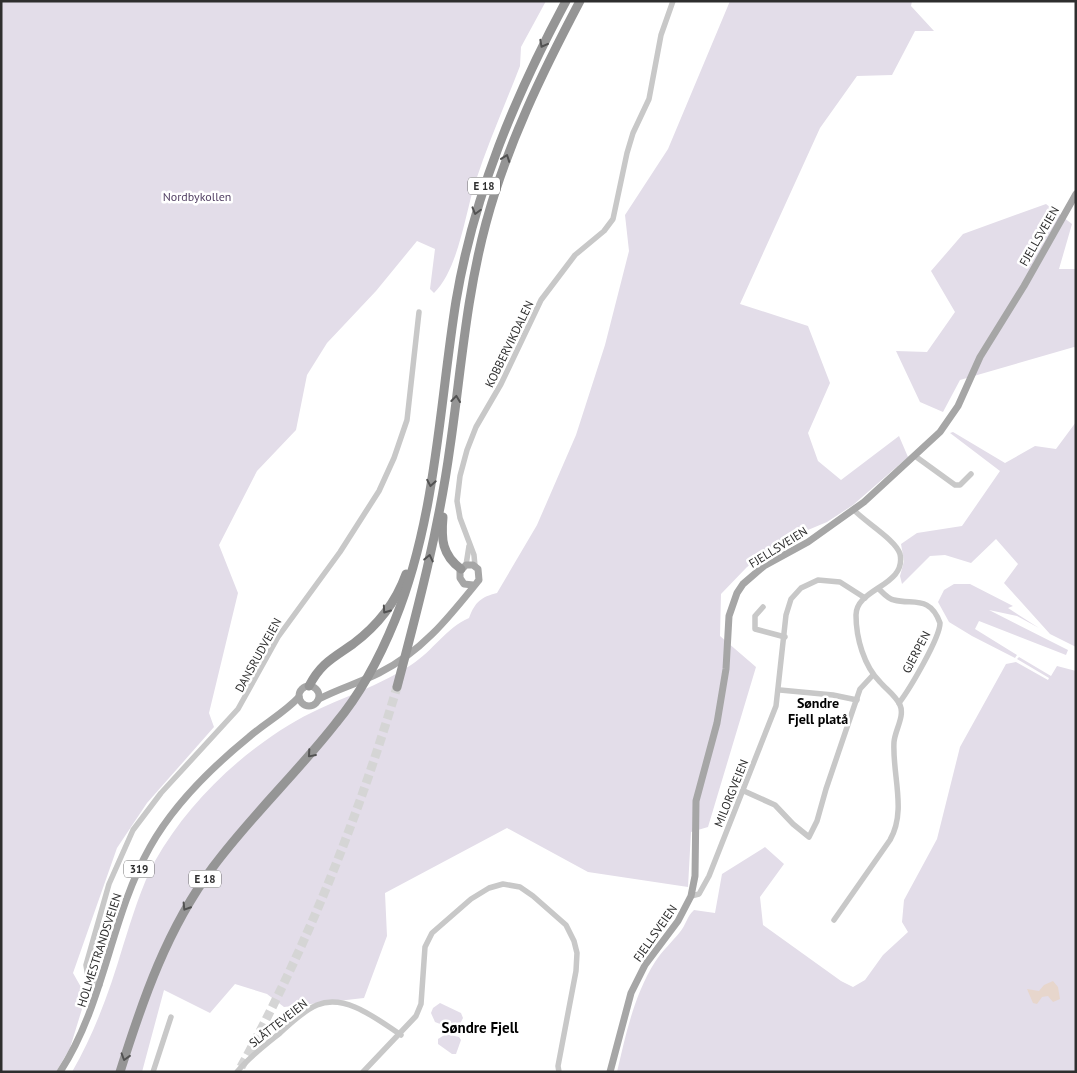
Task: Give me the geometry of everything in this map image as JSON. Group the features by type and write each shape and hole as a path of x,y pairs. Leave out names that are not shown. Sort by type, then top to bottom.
{"highway":[{"name":"E 18","path":"120,1072 153,973 184,910 228,848 342,716 367,677 394,622 411,574 425,517 437,449 456,299 473,222 491,163 517,98 566,1"},
{"name":"E 18","path":"464,567 447,557 442,540 450,448 469,301 491,206 503,167 528,104 580,1"},
{"name":"E 18","path":"397,687 418,606 450,448"},
{"name":"E 18","path":"314,689 321,667 365,634 385,613 404,577 425,517"}],"main road":[{"name":"FJELLSVEIEN","path":"610,1072 634,987 645,965 678,921 691,896 695,876 696,801 720,706 726,669 729,616 733,601 743,584 764,566 808,542 854,510 940,432 953,415 980,357 1024,286 1076,194"},
{"path":"463,582 473,585 480,576 475,566 464,567"},
{"name":"319","path":"461,600 463,582 460,576 464,567"},
{"name":"319","path":"338,689 302,689 301,701 312,706 319,699 338,689 380,673 410,653 443,625 473,585"},
{"path":"314,689 319,699"},
{"name":"HOLMESTRANDSVEIEN","path":"60,1072 80,1038 100,985 133,884 150,848 163,827 182,802 230,754 286,710 301,701"}],"street":[{"name":"KOBBERVIKDALEN","path":"475,566 474,556 457,501 463,464 472,438 504,379 541,300 575,255 604,231 613,219 626,153 649,99 661,35 673,1"},
{"name":"DANSRUDVEIEN","path":"100,985 88,977 86,965 108,884 124,847 146,811 238,709 278,637 361,521 394,458 407,420 419,312"},
{"path":"915,456 955,485 963,482 971,474"},
{"path":"834,920 890,840 896,826 898,813 894,748 901,715 899,703 873,675 866,662 856,619 857,608 865,598 879,589 896,572 900,561 899,551 892,542 854,510"},
{"name":"KOBBERVIKDALEN","path":"464,567 469,544"},
{"name":"MILORGVEIEN","path":"691,896 699,894 706,884 776,706 780,690 786,615 791,600 798,591 812,582 835,580 865,598"},
{"name":"GJERPEN","path":"879,589 894,600 914,600 924,603 940,623 922,667 899,703"},
{"path":"763,607 755,616 755,629 771,635 785,637"},
{"path":"744,791 775,805 798,829 809,837 817,821 860,689 873,675"},
{"path":"780,690 833,695 857,700"},
{"path":"363,1072 401,1035 416,1016 421,1004 425,947 432,934 451,915 485,890 503,884 515,886 533,896 566,925 577,953 576,971 558,1066 559,1072"},
{"name":"SLÅTTEVEIEN","path":"237,1072 249,1059 302,1013 318,1004 330,1002 344,1003 356,1007 401,1035"},
{"path":"154,1072 171,1018"}],"green space":[{"name":"Nordbykollen","path":"1,1 546,1 521,47 520,66 480,168 455,257 442,283 434,293 430,289 435,249 417,241 376,291 327,343 307,375 296,430 257,471 219,545 238,593 209,713 214,727 147,803 117,848 73,973 86,996 70,1048 56,1072 1,1072"},
{"path":"730,1 912,1 911,6 934,31 915,31 892,75 857,76 820,128 740,304 808,326 830,383 808,433 818,461 841,480 899,436 908,457 853,505 827,522 784,540 747,567 721,594 720,636 756,667 708,827 691,832 688,887 588,872 507,828 385,893 387,936 364,998 284,1007 267,994 235,984 210,1013 164,990 142,1072 72,1072 88,1042 113,979 145,881 167,841 197,802 231,768 269,738 319,709 381,682 411,665 453,628 469,618 479,601 497,593 537,525 576,435 605,345 629,251 625,215 668,149"},
{"path":"1046,204 1072,224 1059,269 1076,269 1076,348 960,380 943,412 920,402 896,351 927,352 955,312 931,271 963,234"},
{"path":"1076,422 1076,647 1050,634 1004,583 1018,564 996,539 971,563 945,555 930,556 902,584 900,576 904,561 901,544 917,533 962,526 1000,471 950,433 953,432 1005,463 1035,446 1056,449"},
{"path":"954,584 970,584 1013,606 1008,608 1039,628 1017,616 989,610 1068,650 1066,655 979,621 975,629 1017,655 1015,658 949,622 938,602 944,590"},
{"path":"1019,657 1051,676 1057,666 1076,671 1076,1072 617,1072 636,1001 655,962 682,929 694,910 715,913 722,874 765,847 784,864 760,897 763,925 841,981 853,987 865,980 883,955 908,932 902,922 904,900 937,839 960,747 1006,664 1016,662 1048,680 1049,678 1017,659"},
{"path":"440,1003 461,1013 463,1018 459,1026 453,1029 435,1022 431,1013 433,1008"},
{"path":"446,1034 459,1037 461,1040 456,1054 452,1054 438,1044 438,1039"}],"shaded area":[{"path":"1053,981 1058,987 1060,999 1053,1002 1048,996 1042,997 1037,1004 1033,1003 1027,989 1039,991 1044,985"}],"tunnel":[{"path":"241,1067 288,975 329,881 365,785 397,687"}],"district":[{"name":"Søndre Fjell platå","path":"818,712"},
{"name":"Søndre Fjell","path":"480,1027"}]}
